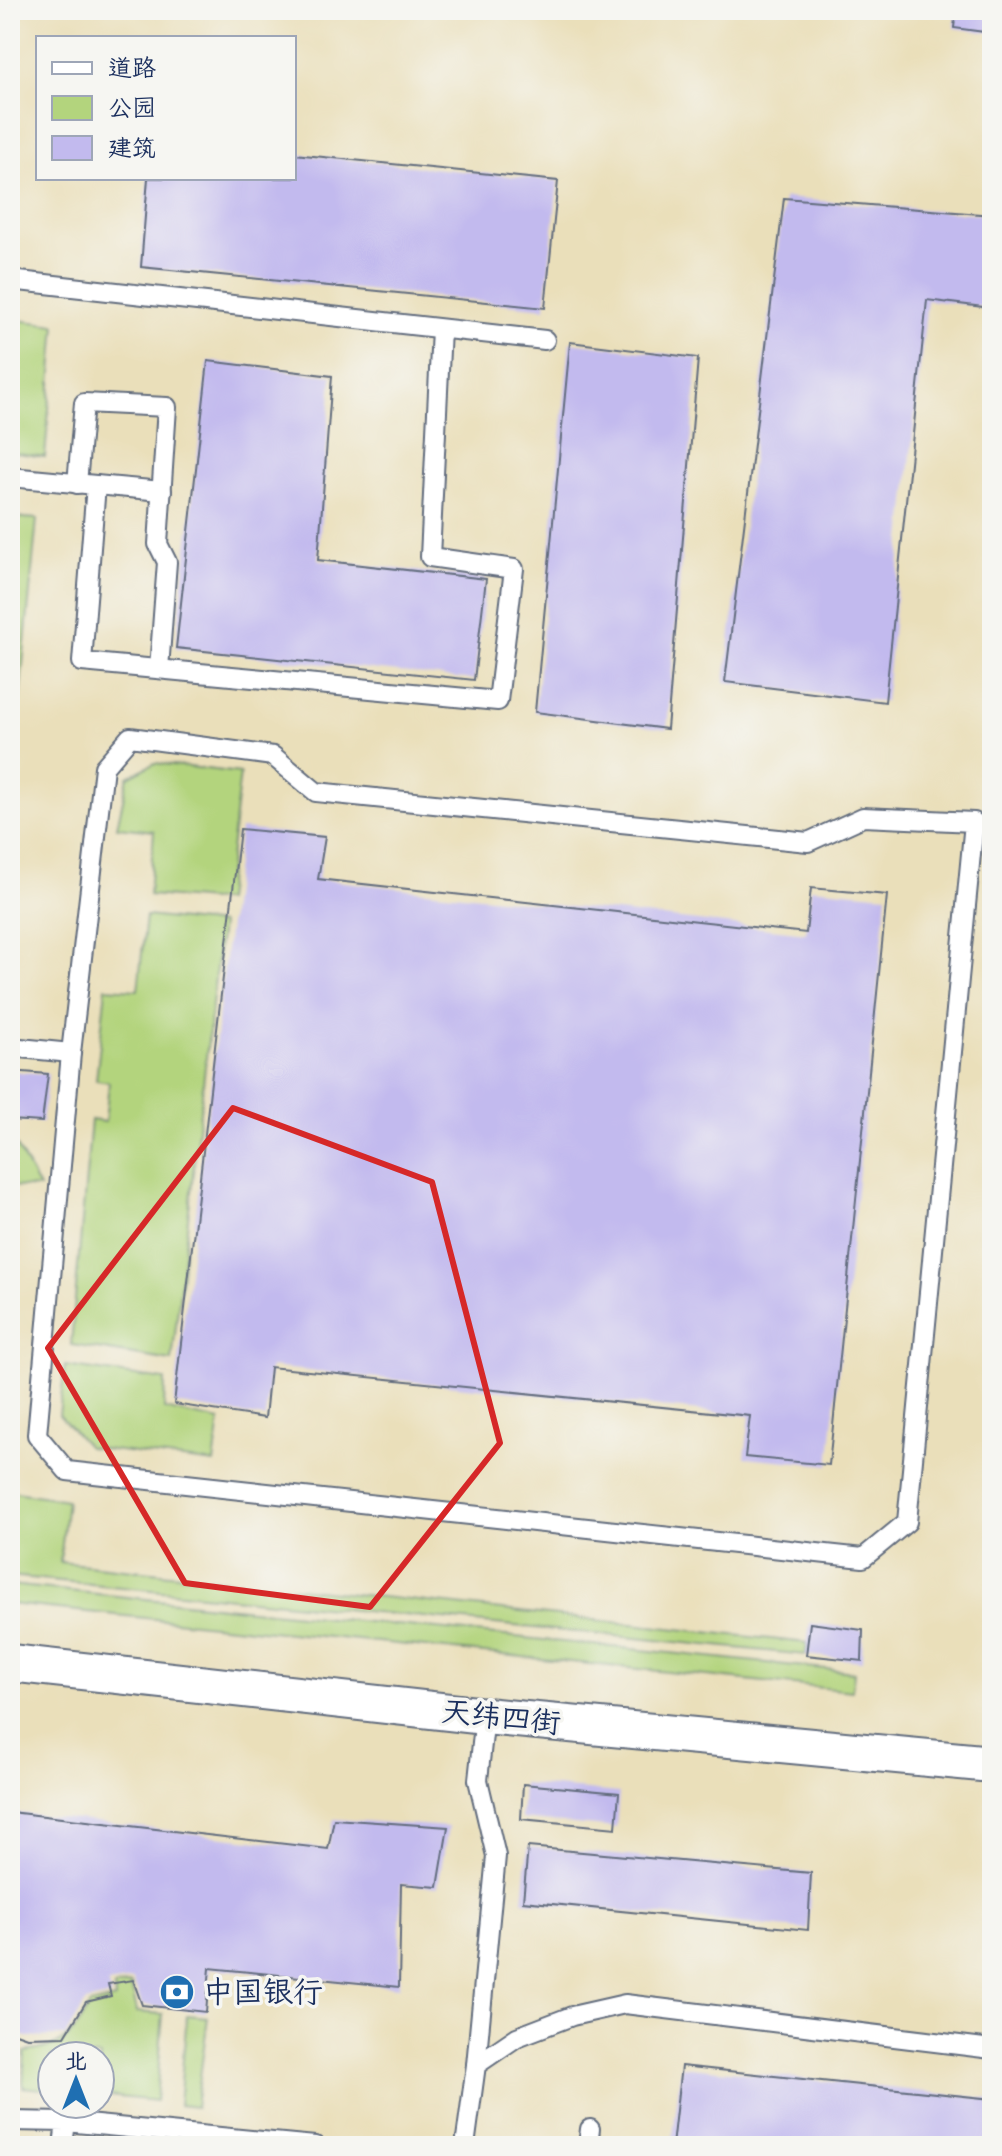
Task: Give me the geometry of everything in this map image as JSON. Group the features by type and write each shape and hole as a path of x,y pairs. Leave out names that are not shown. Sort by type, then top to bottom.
{"street":[{"name":"天纬四街","path":"10,1663 485,1716 992,1764"}],"lane":[{"path":"10,280 545,340"},
{"path":"159,669 167,562 158,544 167,407 84,403 87,484 82,662 498,701 514,569 430,557 441,329"},
{"path":"10,477 162,491"},
{"path":"130,737 273,756 316,792 808,842 863,817 974,822 907,1522 863,1558 67,1471 37,1435 71,1053 104,767 130,737"},
{"path":"10,1047 71,1053"},
{"path":"465,2146 496,1856 478,1780 485,1716"},
{"path":"476,2065 517,2037 572,2016 625,2004 992,2049"},
{"path":"10,2121 66,2122 315,2146"},
{"path":"63,2146 66,2122"}],"highlighted area":[{"path":"233,1108 432,1182 500,1443 370,1607 185,1583 48,1348"}],"green space":[{"path":"10,319 56,325 45,457 10,452"},
{"path":"10,517 37,519 10,799"},
{"path":"155,763 240,773 225,901 149,895 154,831 117,827 128,777"},
{"path":"146,916 221,924 172,1361 71,1345 91,1120 105,1122 109,1082 96,1080 106,988 138,990"},
{"path":"10,1133 39,1188 10,1186"},
{"path":"65,1366 165,1380 164,1409 220,1421 214,1463 88,1447 59,1415"},
{"path":"10,1491 67,1500 60,1562 807,1643 806,1655 10,1576"},
{"path":"10,1585 854,1672 852,1691 10,1604"},
{"path":"131,1984 137,2012 163,2014 156,2101 116,2097 116,2040 64,2040 90,2005 115,1999 114,1987"},
{"path":"187,2015 208,2017 196,2107 179,2105"},
{"path":"36,2050 36,2088 23,2087 25,2052"}],"building":[{"path":"956,10 992,10 992,33 954,28"},
{"path":"296,154 558,181 545,308 141,267 148,180 296,180"},
{"path":"784,198 992,215 992,308 927,300 885,702 725,682"},
{"path":"570,342 698,358 667,729 535,712"},
{"path":"208,361 332,376 318,560 486,579 474,680 176,648"},
{"path":"240,829 325,837 318,879 806,933 811,888 887,895 829,1465 745,1457 750,1416 270,1367 265,1418 174,1404"},
{"path":"10,1071 48,1074 42,1122 10,1120"},
{"path":"810,1623 863,1630 862,1661 806,1655"},
{"path":"523,1784 619,1793 616,1828 521,1819"},
{"path":"10,1812 328,1849 334,1819 448,1827 438,1887 401,1884 399,1987 210,1968 206,2012 142,2005 133,1980 108,1984 111,1996 86,2002 65,2036 27,2037 10,2031"},
{"path":"528,1847 811,1873 808,1930 523,1901"},
{"path":"681,2066 992,2099 992,2146 672,2146"}],"place":[{"name":"中国银行","path":"177,1992"}]}
